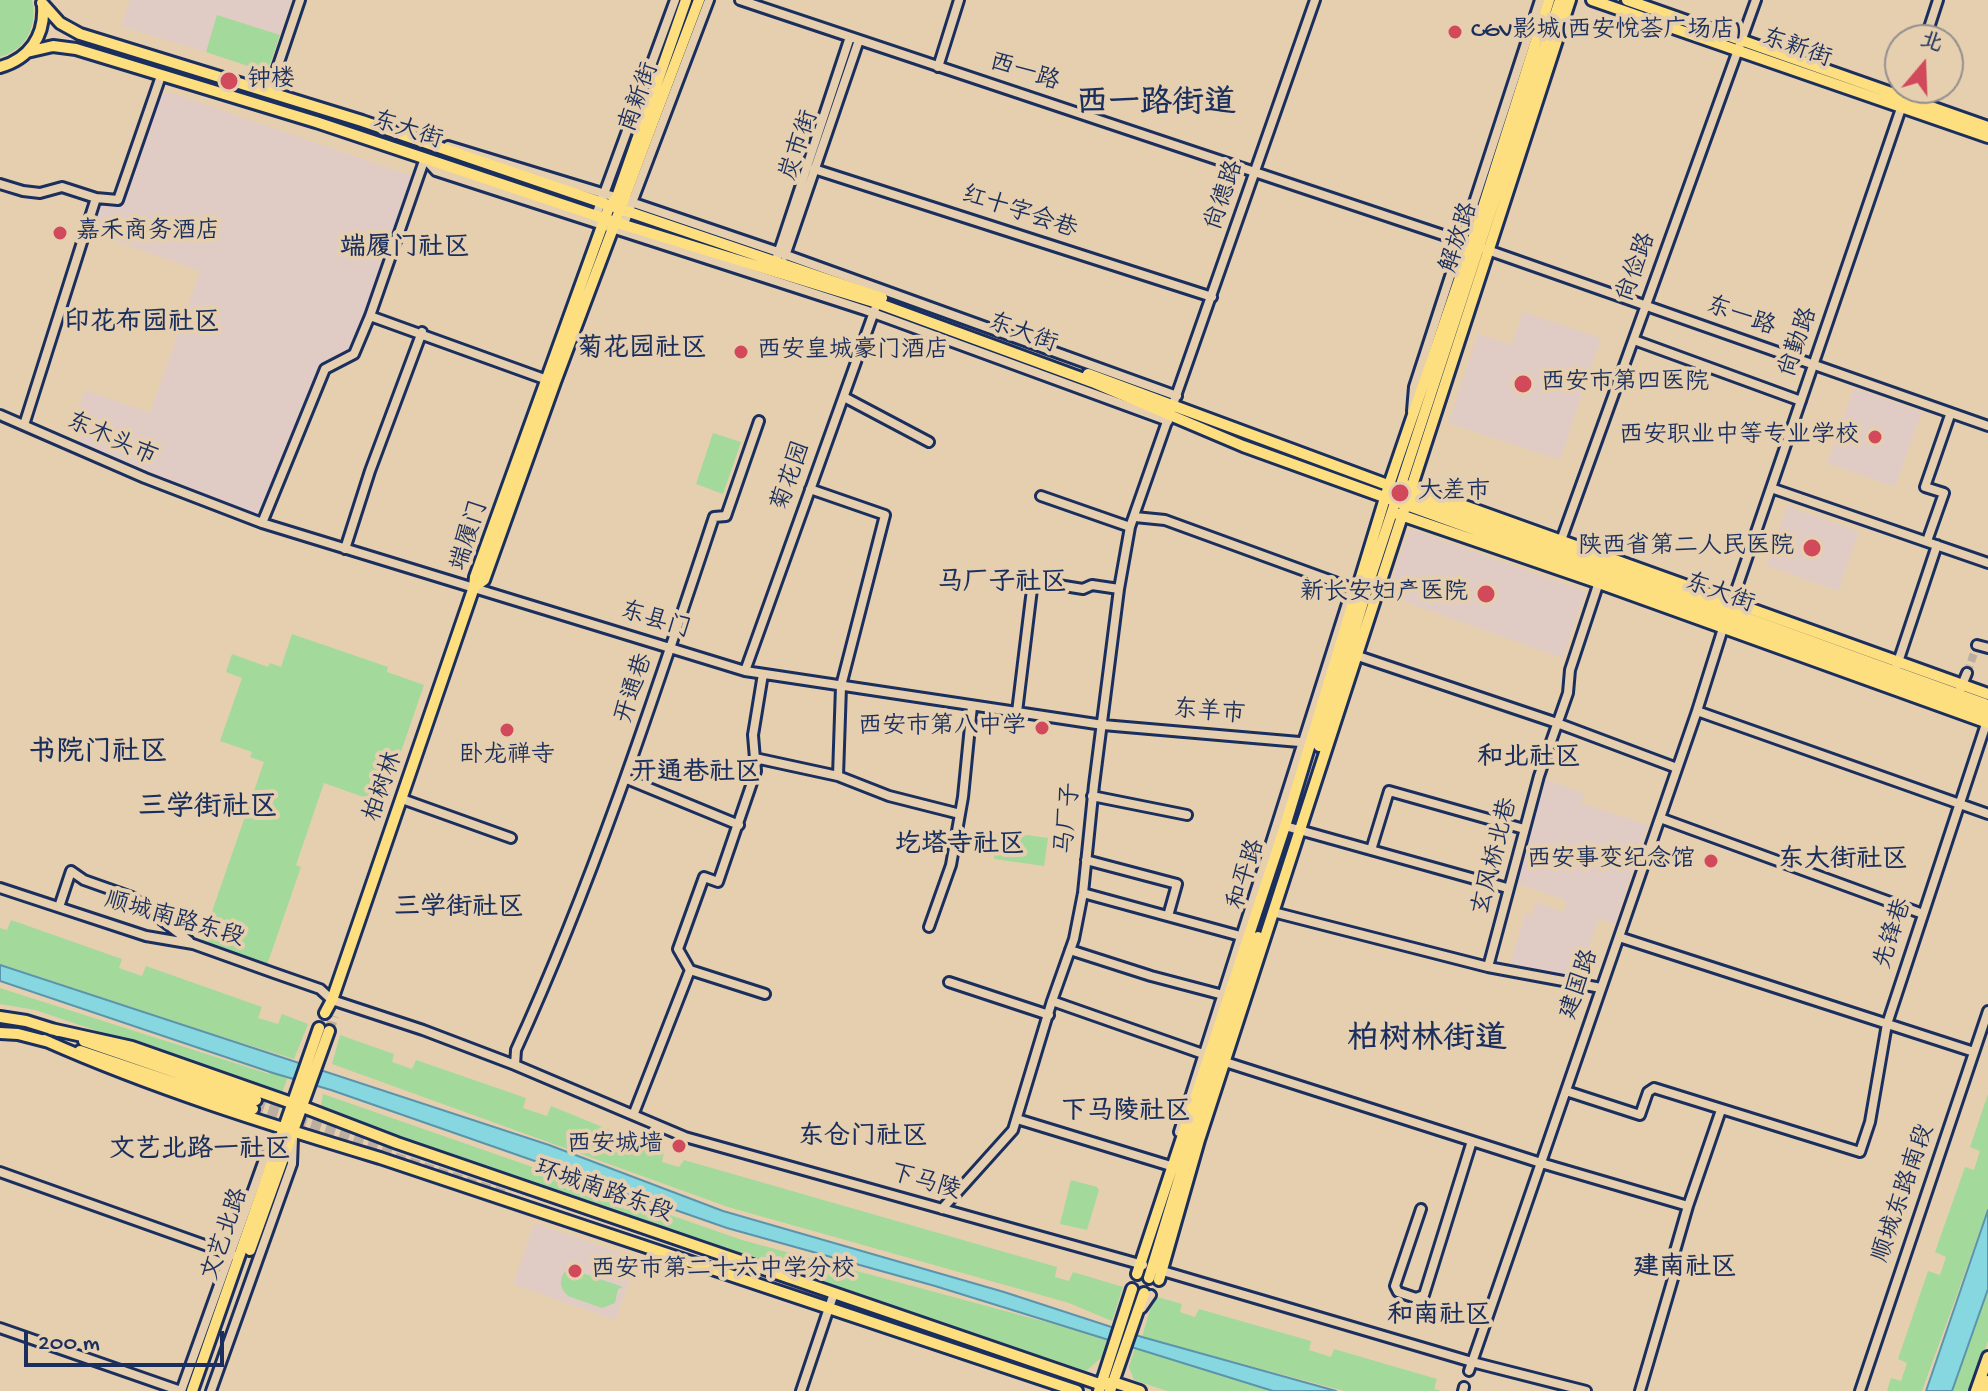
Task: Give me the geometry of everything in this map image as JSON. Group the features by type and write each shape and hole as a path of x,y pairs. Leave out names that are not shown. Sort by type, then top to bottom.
{"main road":[{"name":"南新街","path":"625,205 686,0"},
{"name":"南新街","path":"625,205 699,0"},
{"name":"解放路","path":"1399,500 1549,0"},
{"name":"解放路","path":"1390,482 1560,0"},
{"path":"1475,246 1570,0"},
{"name":"东新街","path":"1592,0 1884,91"},
{"name":"东新街","path":"1627,0 1739,46"},
{"name":"东大街","path":"42,1 60,23 80,34 604,201 625,205 780,258 877,304"},
{"path":"1,67 27,52 38,38 42,27 42,1"},
{"name":"东大街","path":"27,52 47,47 68,47 425,158 609,223 877,304 1172,409 1390,482 1399,500 1559,546 1988,719"},
{"name":"东新街","path":"1918,104 1988,137"},
{"name":"东新街","path":"1922,104 1988,127"},
{"name":"端履门","path":"604,201 609,223"},
{"name":"端履门","path":"474,587 484,580 551,381 609,223 625,205"},
{"name":"东大街","path":"1172,409 1243,446 1399,500 1600,579 1897,667 1960,690 1988,705"},
{"name":"和平路","path":"1150,1273 1213,1058 1226,996 1245,937 1292,828 1307,743 1357,590 1399,500"},
{"name":"和平路","path":"1150,1273 1171,1170 1213,1058 1352,654 1399,500"},
{"name":"柏树林","path":"329,1014 474,587"},
{"path":"1960,690 1988,694"},
{"path":"1213,1058 1273,912 1292,828"},
{"name":"环城南路东段","path":"0,1017 51,1029 254,1104 44,1040 0,1033"},
{"name":"环城南路东段","path":"51,1029 132,1047 300,1099 397,1143 1106,1387 1140,1391"},
{"name":"文艺北路","path":"200,1391 324,1029"},
{"name":"环城南路东段","path":"44,1040 106,1068 1077,1391"},
{"name":"文艺北路","path":"192,1391 235,1255 289,1130"},
{"path":"1106,1387 1129,1317 1132,1289"},
{"path":"1129,1317 1148,1294"},
{"path":"1976,1391 1988,1357"},
{"path":"1985,1391 1988,1381"}],"street":[{"path":"269,92 300,0"},
{"path":"604,201 675,0"},
{"path":"625,205 709,0"},
{"name":"西一路","path":"740,0 1475,246"},
{"path":"938,67 959,0"},
{"name":"尚德路","path":"1172,409 1315,0"},
{"path":"1475,246 1540,0"},
{"name":"尚俭路","path":"1559,546 1756,0"},
{"path":"1930,24 1938,0"},
{"name":"炭市街","path":"780,258 814,169 854,39"},
{"name":"炭市街","path":"780,258 854,39"},
{"path":"0,184 40,193 62,187 96,198 118,200 161,76"},
{"name":"尚勤路","path":"1728,615 1903,104"},
{"path":"262,523 325,369 354,354 425,158"},
{"name":"红十字会巷","path":"814,169 1212,297"},
{"path":"24,425 96,198"},
{"name":"东一路","path":"1475,246 1988,426"},
{"path":"780,258 1172,409"},
{"path":"877,304 1172,409"},
{"name":"菊花园","path":"745,671 877,304"},
{"path":"370,316 422,332 551,381"},
{"path":"345,549 370,471 422,332"},
{"path":"1634,340 1801,401"},
{"path":"844,397 929,442"},
{"name":"马厂子","path":"942,1209 1013,1130 1070,950 1083,893 1092,796 1130,527 1172,409"},
{"name":"东木头市","path":"0,415 207,503"},
{"path":"1927,541 1944,493 1925,487 1950,415"},
{"name":"开通巷","path":"515,1065 516,1050 558,958 589,870 601,849 627,779 714,517 726,516 759,421"},
{"path":"1771,488 1988,563"},
{"path":"810,489 885,515 841,686 838,776"},
{"path":"1041,496 1130,527"},
{"name":"东县门","path":"207,503 345,549 745,671 1103,725"},
{"path":"1135,517 1165,520 1357,590"},
{"path":"1897,667 1937,545"},
{"name":"玄风桥北巷","path":"1488,967 1524,829 1568,693 1570,670 1600,579"},
{"path":"1017,712 1033,581 1083,589 1092,585 1119,589"},
{"name":"建国路","path":"1471,1366 1728,615"},
{"path":"1977,645 1988,648"},
{"path":"1352,654 1557,723 1677,768"},
{"path":"1960,690 1967,673"},
{"path":"763,674 753,735 756,771 718,882 704,877 678,949 690,970 765,994"},
{"path":"929,927 951,865 972,706"},
{"path":"1697,711 1988,814"},
{"name":"先锋巷","path":"1721,1110 1860,1152 1870,1122 1887,1024 1988,719"},
{"name":"东羊市","path":"1103,725 1307,743"},
{"path":"1083,893 1245,937 1307,743"},
{"path":"755,758 838,776 889,796 960,814"},
{"path":"627,779 739,825"},
{"path":"1371,850 1389,791 1524,829"},
{"path":"1092,796 1187,815"},
{"path":"402,799 511,838"},
{"path":"1660,818 1923,914"},
{"path":"1292,828 1507,888"},
{"path":"1086,860 1177,884 1168,916"},
{"path":"59,907 71,871 84,880 132,897 193,944"},
{"name":"顺城南路东段","path":"0,888 146,936 193,944 320,989 332,1000"},
{"path":"1273,912 1488,967 1601,988"},
{"path":"1619,937 1974,1052"},
{"path":"1070,950 1226,996"},
{"path":"634,1113 690,970"},
{"path":"949,982 1049,1015"},
{"name":"下马陵","path":"332,1000 515,1065 685,1137 942,1209 1471,1366"},
{"path":"1052,1001 1213,1058 1541,1163 1688,1206"},
{"name":"顺城东路南段","path":"1860,1391 1988,1011"},
{"path":"1566,1091 1640,1115 1648,1092 1654,1088 1721,1110 1675,1251 1674,1275 1640,1391"},
{"path":"1017,1119 1171,1170"},
{"path":"211,1391 292,1164 289,1130"},
{"path":"1421,1209 1395,1286 1398,1292 1416,1298 1424,1295 1472,1141"},
{"path":"0,1172 235,1255 181,1391 0,1328"},
{"path":"801,1391 834,1293"},
{"path":"1471,1366 1586,1391"}],"shaded area":[{"path":"130,0 292,0 280,35 217,15 206,52 121,26"},
{"path":"169,92 418,178 354,354 325,369 264,519 78,442 87,418 77,413 85,390 150,413 200,271 87,231 97,200 119,203 157,98"},
{"name":"西安市第四医院","path":"1523,312 1601,338 1560,460 1448,423 1478,334 1512,345"},
{"name":"西安职业中等专业学校","path":"1854,388 1922,412 1895,487 1827,463"},
{"name":"陕西省第二人民医院","path":"1787,506 1859,532 1838,591 1766,565"},
{"name":"新长安妇产医院","path":"1410,529 1586,592 1562,658 1386,595"},
{"path":"1542,778 1584,793 1581,803 1648,825 1615,924 1599,919 1576,980 1509,968 1525,913 1532,915 1536,902 1564,912 1565,908 1565,900 1513,882"},
{"name":"西安市第二十六中学分校","path":"534,1223 637,1259 615,1320 513,1284"}],"green space":[{"path":"0,0 32,0 33,19 23,43 0,57"},
{"path":"217,15 280,35 270,64 260,70 206,52"},
{"path":"713,433 741,442 723,494 696,484"},
{"path":"292,634 388,667 387,672 424,685 383,804 324,783 296,865 301,867 267,965 201,943 264,762 250,757 252,752 220,741 242,678 226,672 232,654 268,667 270,663 281,667"},
{"path":"998,831 1048,838 1044,866 994,859"},
{"path":"11,920 122,959 119,968 142,976 146,966 262,1007 258,1018 278,1024 282,1014 308,1024 294,1059 0,965 0,928 7,930"},
{"path":"0,988 269,1074 271,1070 289,1074 282,1093 35,1010 0,1004"},
{"path":"340,1035 394,1054 392,1062 412,1069 416,1060 526,1098 523,1108 547,1116 551,1106 664,1152 662,1162 679,1167 684,1160 1057,1267 1055,1277 1069,1281 1073,1272 1123,1287 1112,1321 1069,1303 728,1207 332,1064"},
{"path":"323,1094 742,1240 1109,1339 1103,1356 1086,1371 319,1116"},
{"path":"1988,1094 1988,1209 1922,1391 1887,1391 1891,1378 1901,1381 1907,1363 1898,1359 1928,1271 1940,1275 1946,1257 1935,1252 1965,1167 1974,1170 1980,1151 1970,1147"},
{"path":"1071,1180 1099,1190 1087,1230 1060,1224"},
{"path":"568,1268 623,1287 618,1289 615,1303 602,1308 568,1296 561,1282"},
{"path":"1988,1289 1988,1341 1970,1391 1952,1391"},
{"path":"1154,1296 1182,1304 1180,1312 1195,1317 1199,1309 1311,1341 1309,1350 1331,1357 1334,1349 1437,1379 1434,1389 1442,1391 1344,1391 1142,1337"},
{"path":"1135,1348 1272,1391 1167,1391 1134,1380 1129,1367"}],"water":[{"path":"0,965 549,1145 723,1211 1004,1292 1142,1337 1336,1391 1273,1391 935,1286 727,1228 331,1090 0,981"},
{"path":"1988,1210 1988,1289 1952,1391 1926,1391"}],"tunnel":[{"path":"1967,673 1977,645"},
{"path":"329,1031 334,1016"},
{"path":"256,1100 394,1147"},
{"path":"253,1109 509,1196"}],"place":[{"name":"CGV影城(西安悦荟广场店)","path":"1455,32"},
{"name":"钟楼","path":"229,81"},
{"name":"嘉禾商务酒店","path":"60,233"},
{"name":"西安皇城豪门酒店","path":"741,352"},
{"name":"西安市第四医院","path":"1523,384"},
{"name":"西安职业中等专业学校","path":"1875,437"},
{"name":"大差市","path":"1400,493"},
{"name":"陕西省第二人民医院","path":"1812,548"},
{"name":"新长安妇产医院","path":"1486,594"},
{"name":"西安市第八中学","path":"1042,728"},
{"name":"卧龙禅寺","path":"507,730"},
{"name":"西安事变纪念馆","path":"1711,861"},
{"name":"西安城墙","path":"679,1146"},
{"name":"西安市第二十六中学分校","path":"575,1271"}],"district":[{"name":"西一路街道","path":"1156,106"},
{"name":"端履门社区","path":"405,250"},
{"name":"印花布园社区","path":"142,325"},
{"name":"菊花园社区","path":"642,351"},
{"name":"马厂子社区","path":"1002,585"},
{"name":"书院门社区","path":"98,755"},
{"name":"和北社区","path":"1529,760"},
{"name":"开通巷社区","path":"696,775"},
{"name":"三学街社区","path":"208,810"},
{"name":"圪塔寺社区","path":"960,847"},
{"name":"东大街社区","path":"1843,862"},
{"name":"三学街社区","path":"459,910"},
{"name":"柏树林街道","path":"1427,1042"},
{"name":"下马陵社区","path":"1126,1114"},
{"name":"东仓门社区","path":"863,1139"},
{"name":"文艺北路一社区","path":"200,1152"},
{"name":"建南社区","path":"1685,1270"},
{"name":"和南社区","path":"1439,1318"}]}
